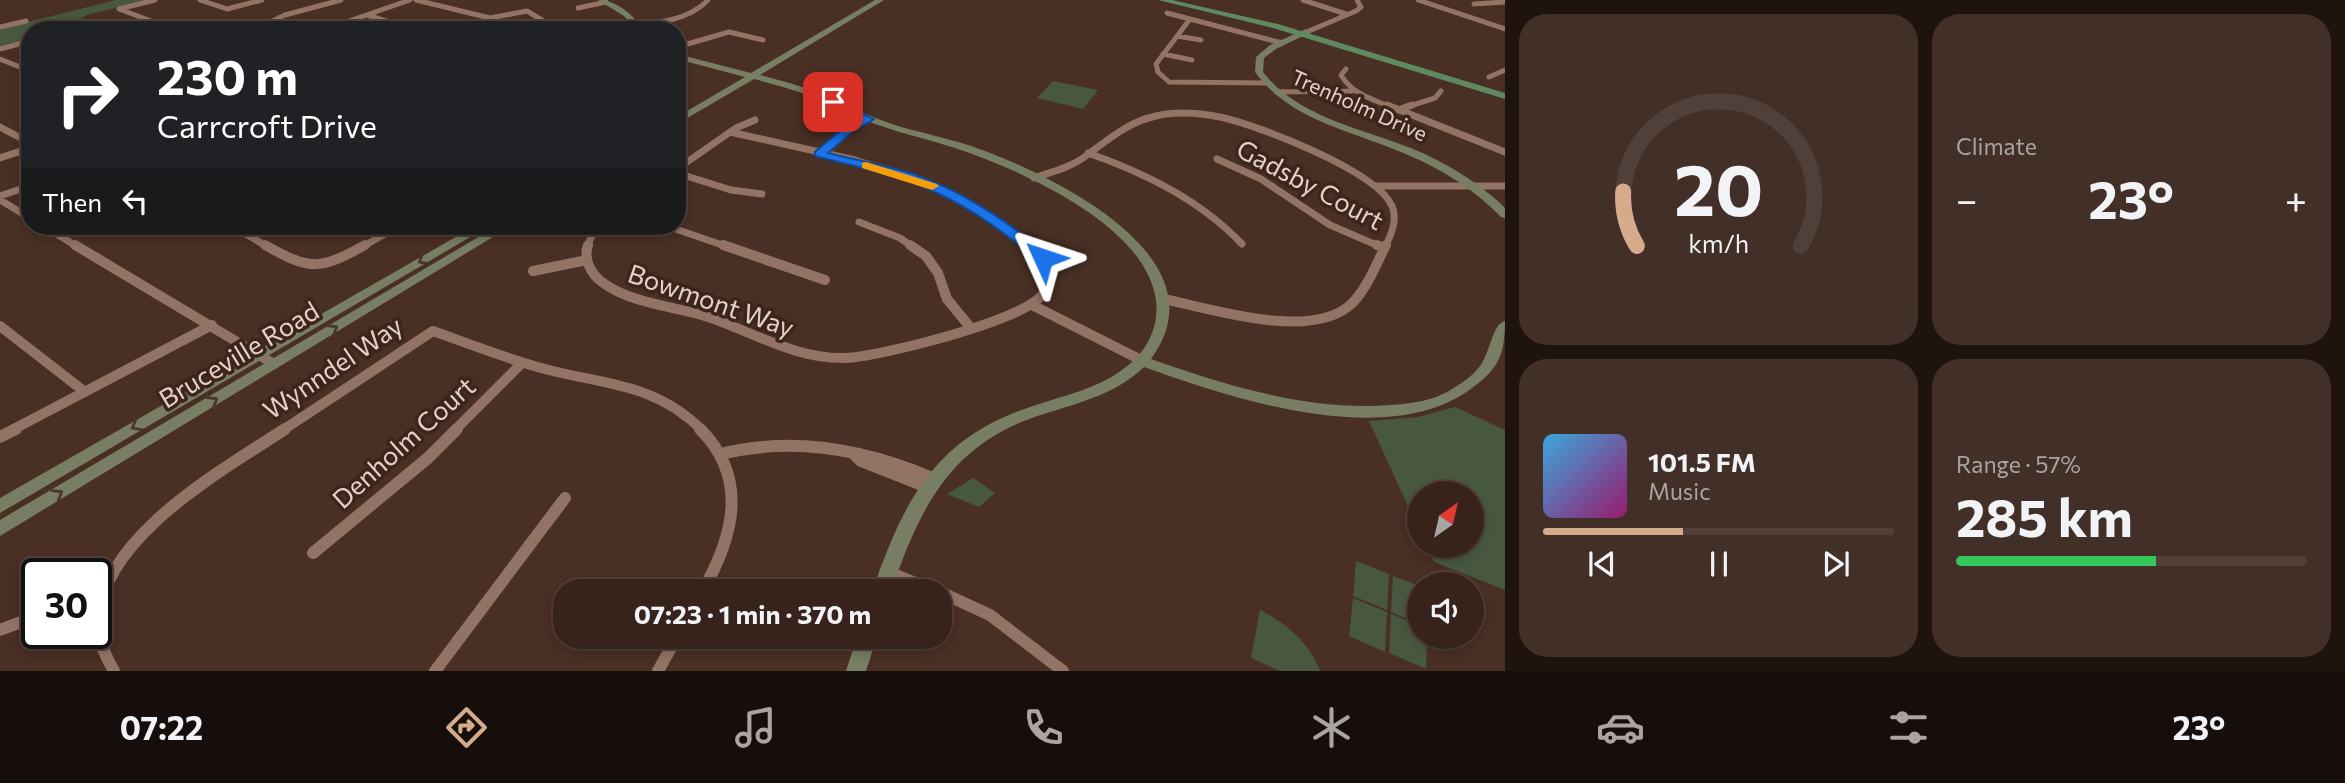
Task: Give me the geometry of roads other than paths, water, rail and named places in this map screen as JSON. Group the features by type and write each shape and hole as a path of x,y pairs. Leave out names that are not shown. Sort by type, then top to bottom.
{"main road":[{"path":"1162,0 1306,33 1505,96"},
{"path":"1171,0 1180,0 1306,33 1505,90"}],"street":[{"path":"151,21 119,9 155,0"},
{"path":"200,0 227,9 262,0"},
{"path":"322,0 330,3"},
{"path":"272,21 341,0"},
{"path":"349,21 410,0"},
{"path":"416,0 490,18 527,11 543,21"},
{"path":"662,21 685,15 700,8 708,0"},
{"path":"686,115 867,0"},
{"path":"686,106 747,75 880,0"},
{"path":"1303,0 1346,14"},
{"path":"1306,33 1340,20 1361,7 1357,0"},
{"path":"1418,0 1505,29"},
{"path":"578,8 604,1 632,21"},
{"path":"1474,4 1505,1"},
{"path":"1167,13 1282,43"},
{"path":"366,15 386,21"},
{"path":"1190,19 1155,67 1169,82 1266,83"},
{"path":"0,27 21,22"},
{"path":"686,44 730,32 763,40"},
{"name":"Trenholm Drive","path":"1306,33 1267,51 1259,59 1259,72 1266,83 1276,92 1320,116 1432,162 1473,187 1505,215"},
{"path":"1177,36 1200,40"},
{"path":"0,49 21,43"},
{"path":"1163,54 1192,60"},
{"path":"0,59 21,67"},
{"path":"686,59 816,94 869,119 969,149 1034,178 1108,221 1133,242 1156,273 1164,299 1162,325 1151,351 1143,361 1114,384 1094,394 1037,410 992,428 953,456 929,483 913,509 886,579"},
{"path":"1346,69 1341,78 1352,90 1505,152"},
{"path":"1489,77 1505,70"},
{"path":"1276,92 1352,90"},
{"path":"1398,110 1435,97 1441,91"},
{"path":"1034,178 1073,164 1148,118 1167,113 1199,114 1250,126 1346,168 1376,186 1389,200 1395,214 1384,248 1350,306 1338,314 1320,319 1271,319 1164,299"},
{"path":"820,154 848,130 869,119"},
{"path":"686,164 730,132 755,120"},
{"path":"0,127 21,140"},
{"path":"730,132 924,183 1019,236 1038,252 1049,270 1047,289 1032,305 1143,361 1202,383 1276,403 1359,412 1386,411 1445,399 1475,381 1490,361 1505,325"},
{"path":"1491,145 1505,142"},
{"path":"0,158 21,149"},
{"path":"1088,153 1117,163 1178,194 1220,223 1242,244"},
{"name":"Gadsby Court","path":"1217,159 1268,183 1321,220 1384,248"},
{"path":"686,174 731,190 762,194"},
{"path":"1376,186 1505,186"},
{"path":"0,198 21,190"},
{"path":"0,198 21,212"},
{"path":"859,222 901,238 926,256 938,273 947,299 970,327"},
{"path":"686,232 825,280"},
{"path":"58,235 274,364"},
{"path":"251,235 303,264 317,266 337,259 382,235"},
{"name":"Bruceville Road","path":"0,506 466,235"},
{"name":"Bruceville Road","path":"0,529 490,235"},
{"path":"533,271 587,260 587,240 590,235"},
{"name":"Bowmont Way","path":"587,260 601,281 628,297 700,314 795,352 819,357 869,356 970,327 1032,305"},
{"path":"0,437 212,325"},
{"path":"2,330 85,391"},
{"name":"Wynndel Way","path":"112,577 130,548 172,505 433,331 522,363 624,385 662,399 693,419 709,435 721,454 729,477 732,501 730,527 722,554 709,579"},
{"name":"Denholm Court","path":"313,553 428,458 522,363"},
{"path":"721,454 744,446 770,444 853,453 861,461 929,483"},
{"path":"435,671 565,498"},
{"path":"888,572 906,579"},
{"path":"952,598 990,615 1063,671"},
{"path":"0,630 21,622"},
{"name":"Wynndel Way","path":"104,649 114,671"},
{"path":"659,671 671,649"},
{"path":"856,671 863,649"}]}
